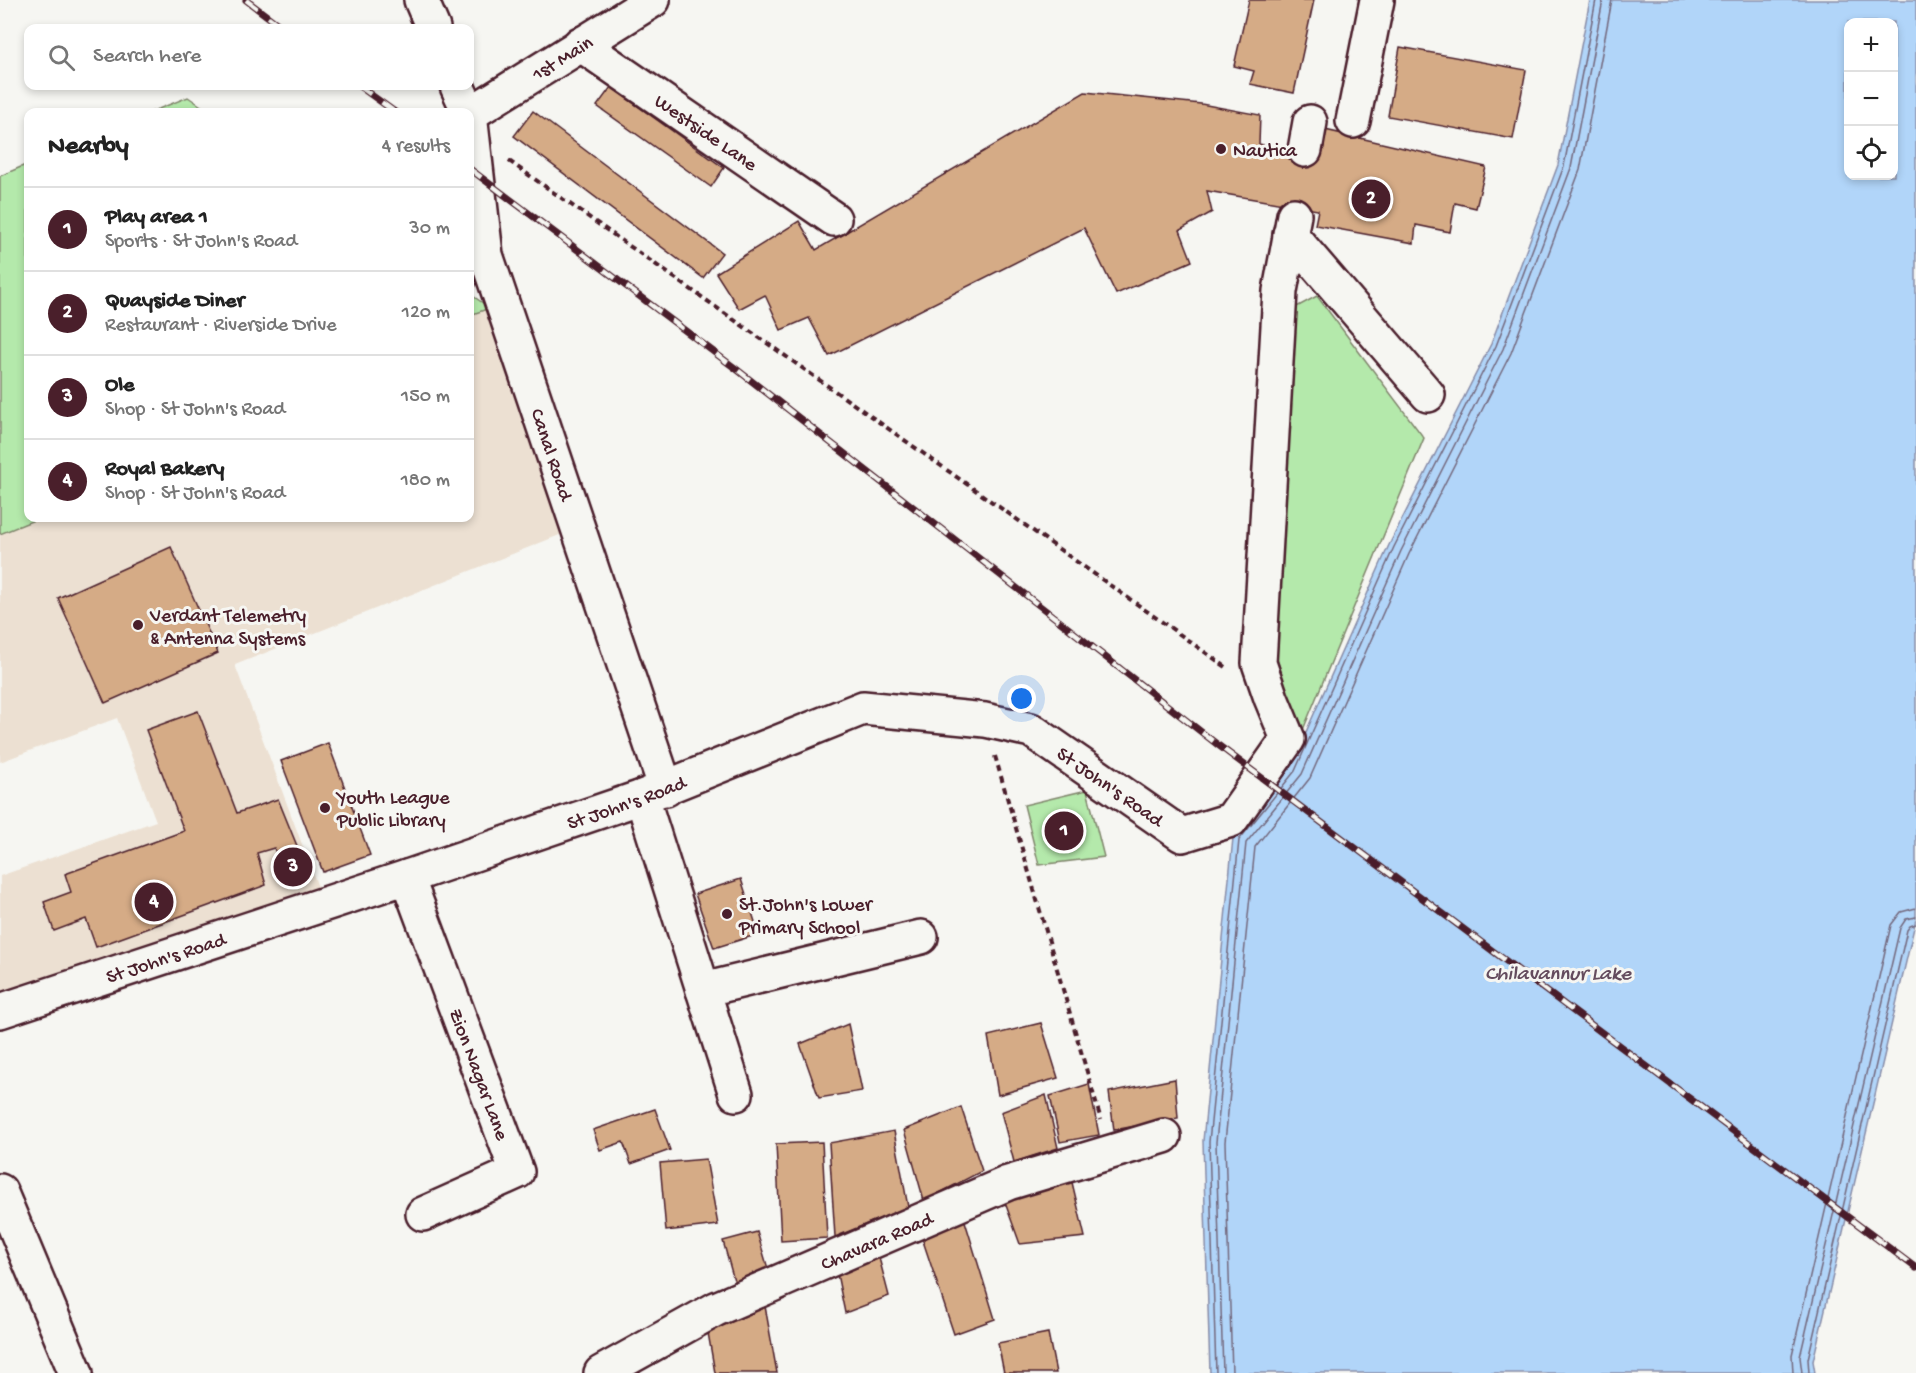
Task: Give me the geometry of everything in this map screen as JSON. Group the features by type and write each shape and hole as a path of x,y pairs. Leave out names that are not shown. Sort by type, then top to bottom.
{"street":[{"path":"421,0 431,24"},
{"name":"1st Main","path":"474,110 653,0"},
{"path":"1353,121 1377,0"},
{"name":"Westside Lane","path":"580,44 834,219"},
{"name":"Canal Road","path":"460,90 467,108"},
{"name":"Canal Road","path":"474,155 486,255 654,793 703,990 736,1094"},
{"path":"1271,699 1259,663 1280,291 1292,224 1428,395"},
{"name":"St John's Road","path":"0,1011 407,878 654,793 863,708 985,720 1031,730 1182,835 1231,820 1288,739 1271,699"},
{"name":"Zion Nagar Lane","path":"407,878 517,1172 423,1214"},
{"path":"703,990 921,937"},
{"name":"Chavara Road","path":"601,1373 716,1309 1008,1184 1164,1137"},
{"path":"0,1191 76,1373"}],"path":[{"path":"505,158 1271,699"},
{"path":"985,720 1110,1153"}],"shaded area":[{"path":"490,308 567,532 235,665 318,887 0,995 0,876 156,821 117,718 0,762 0,534 30,522 474,522 474,314"}],"green space":[{"path":"188,97 204,108 161,108"},
{"path":"24,166 24,522 29,522 0,534 0,176"},
{"path":"1317,296 1424,438 1300,737 1277,659 1291,310"},
{"path":"474,297 490,308 474,314"},
{"path":"1087,790 1104,857 1039,865 1024,805"}],"water":[{"name":"Chilavannur Lake","path":"1590,0 1916,0 1916,919 1813,1361 1815,1373 1210,1373 1203,1141 1233,838 1290,768 1389,545 1491,344 1558,165"}],"building":[{"path":"1249,0 1314,0 1294,93 1250,84 1254,71 1234,66"},
{"path":"1400,47 1526,70 1513,139 1388,116"},
{"path":"611,87 724,168 711,187 597,106"},
{"path":"1085,92 1201,104 1260,115 1259,144 1320,158 1325,130 1486,167 1476,208 1455,203 1450,232 1416,225 1414,243 1315,225 1318,210 1207,191 1212,212 1180,230 1192,261 1116,294 1084,228 829,356 809,318 781,330 765,295 739,309 716,273 799,221 816,250"},
{"path":"533,111 722,253 703,278 514,136"},
{"name":"Verdant Telemetry & Antenna Systems","path":"171,547 218,653 105,703 58,598"},
{"path":"198,711 237,813 278,799 308,873 287,881 274,848 257,853 266,885 96,947 86,919 54,931 44,902 71,892 65,874 184,831 146,730"},
{"name":"Youth League Public Library","path":"328,743 370,855 323,872 281,761"},
{"name":"St.John's Lower Primary School","path":"741,879 759,934 714,948 695,894"},
{"path":"1041,1023 1058,1078 998,1095 988,1036"},
{"path":"848,1024 862,1091 819,1098 800,1044"},
{"path":"1175,1079 1178,1118 1114,1130 1109,1092"},
{"path":"1089,1084 1099,1135 1060,1142 1050,1096"},
{"path":"1046,1095 1058,1148 1014,1162 1001,1112"},
{"path":"961,1107 982,1171 924,1201 904,1130"},
{"path":"655,1109 670,1150 631,1164 623,1142 600,1150 593,1130"},
{"path":"894,1131 908,1207 835,1237 829,1143"},
{"path":"822,1142 827,1238 781,1241 776,1144"},
{"path":"706,1159 718,1225 666,1231 660,1163"},
{"path":"1070,1174 1085,1237 1020,1244 1003,1197"},
{"path":"964,1218 995,1319 954,1334 921,1235"},
{"path":"757,1232 769,1272 735,1284 723,1241"},
{"path":"877,1250 889,1296 845,1313 835,1264"},
{"path":"763,1295 777,1373 715,1373 706,1321"},
{"path":"1048,1333 1056,1373 1004,1373 998,1343"}],"railway":[{"path":"246,0 278,24"},
{"path":"365,90 389,108"},
{"path":"474,172 735,368 1218,745 1916,1268"}],"place":[{"name":"Nautica","path":"1221,149"},
{"name":"Quayside Diner","path":"1371,199"},
{"name":"Verdant Telemetry & Antenna Systems","path":"138,625"},
{"name":"Youth League Public Library","path":"325,808"},
{"name":"Play area 1","path":"1064,831"},
{"name":"Ole","path":"293,867"},
{"name":"Royal Bakery","path":"154,902"},
{"name":"St.John's Lower Primary School","path":"727,914"}]}
